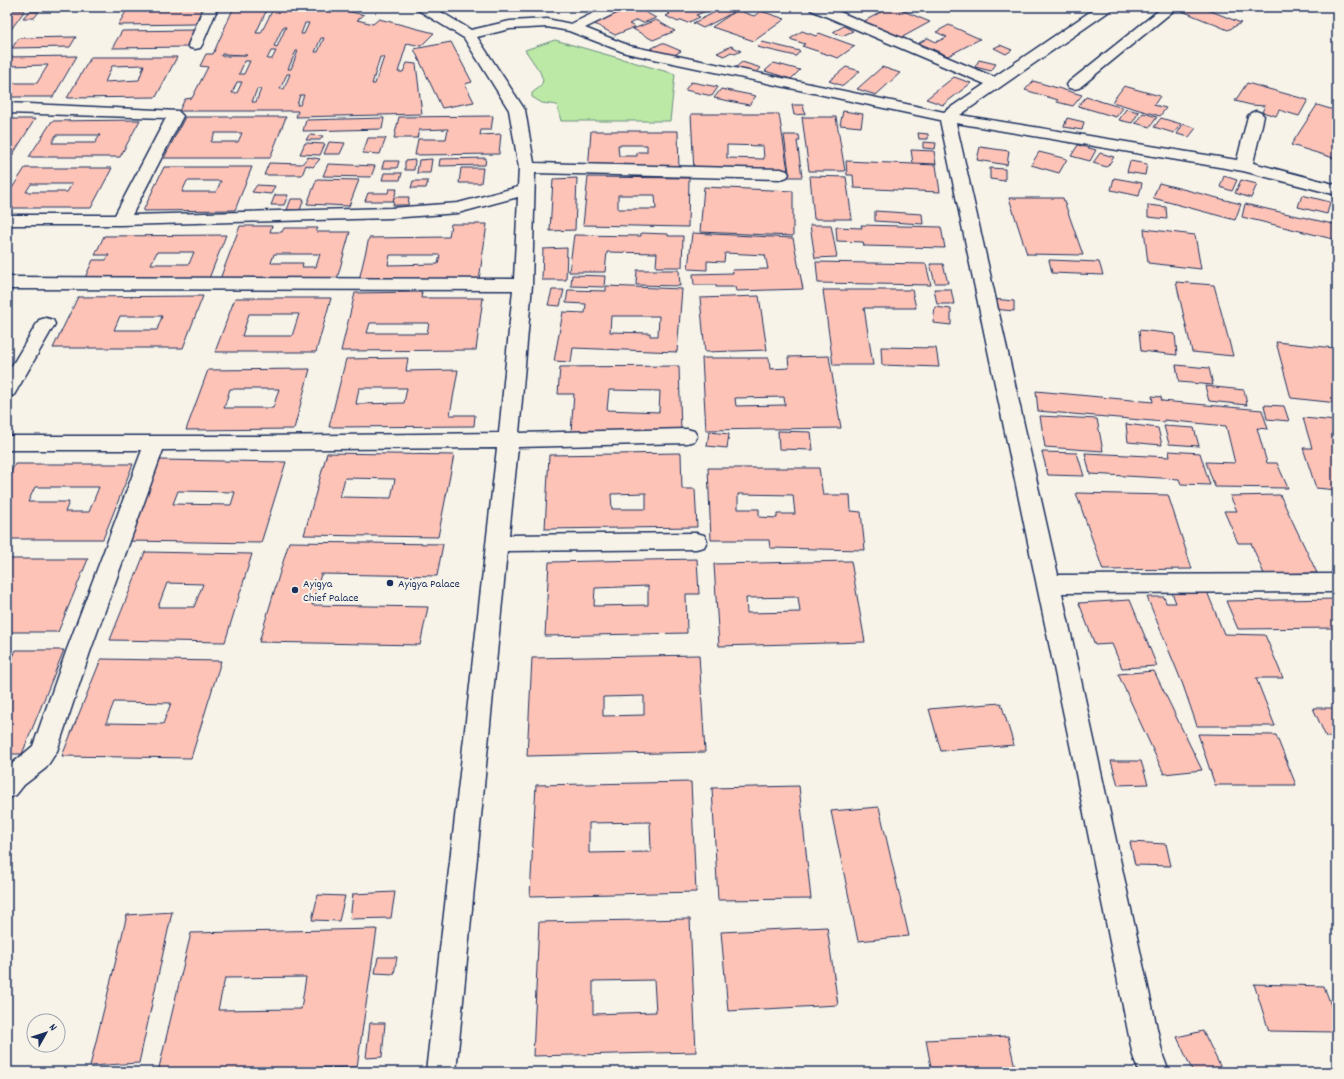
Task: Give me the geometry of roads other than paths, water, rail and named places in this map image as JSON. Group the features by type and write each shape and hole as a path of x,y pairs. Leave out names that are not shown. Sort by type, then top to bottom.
{"street":[{"path":"196,45 211,7"},
{"path":"423,7 469,35 516,110 527,168 523,285 508,441 441,1072"},
{"path":"573,28 617,7"},
{"path":"816,7 995,84"},
{"path":"947,117 1106,7"},
{"path":"1074,85 1172,7"},
{"path":"469,35 517,25 547,23 573,28 626,49 826,93 947,117 1244,166 1337,190"},
{"path":"7,108 173,114 175,116 121,220"},
{"path":"1244,166 1256,116"},
{"path":"947,117 1049,584 1148,1056 1154,1072"},
{"path":"527,168 781,174"},
{"path":"7,220 121,220 391,213 458,208 526,190"},
{"path":"7,283 523,285"},
{"path":"7,390 46,324"},
{"path":"7,443 155,444 508,441 687,436"},
{"path":"7,787 15,777 34,761 42,757 78,652 155,444"},
{"path":"497,542 696,541"},
{"path":"1049,584 1337,583"}],"place":[{"name":"Ayigya Palace","path":"390,583"},
{"name":"Ayigya Chief Palace","path":"295,590"}]}
